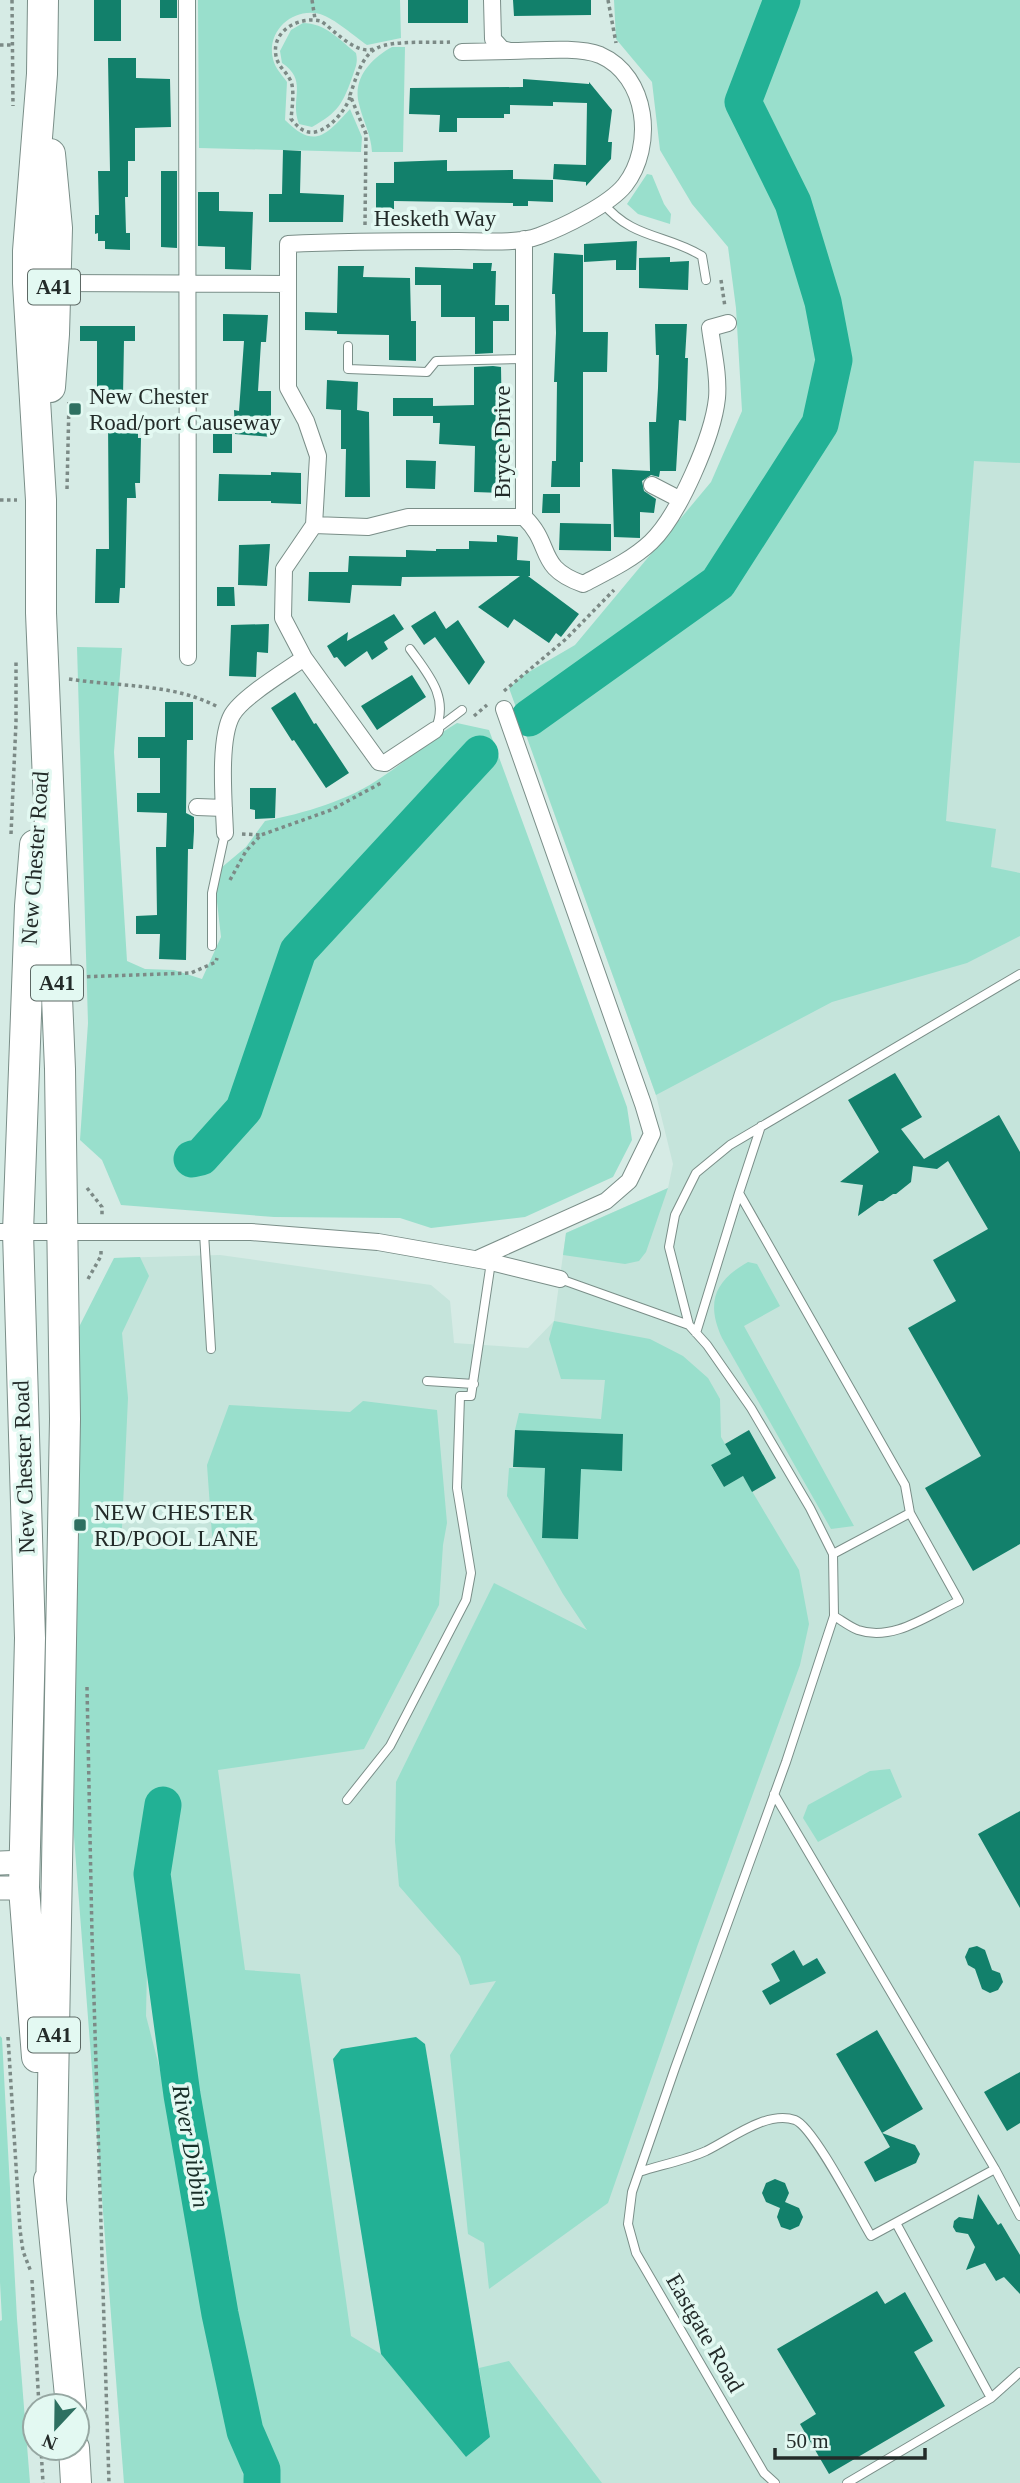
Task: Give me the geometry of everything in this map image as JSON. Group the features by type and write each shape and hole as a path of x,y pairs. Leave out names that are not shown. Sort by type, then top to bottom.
{"highway":[{"name":"New Chester Road","path":"43,0 42,74 57,228 41,283 54,334 41,500 41,613 61,1069 65,1419 51,2199"},
{"name":"New Chester Road","path":"45,734 30,906 9,1232 30,1638 12,1875 51,2199 70,2392"},
{"path":"12,1875 55,1872"},
{"path":"75,2462 76,2483"}],"street":[{"path":"187,0 188,657"},
{"path":"492,0 492,39 502,49 510,51"},
{"name":"Hesketh Way","path":"288,284 288,244 505,241 536,237 603,203 625,185 635,169 639,154 641,105 635,86 618,67 599,55 574,51 461,52"},
{"name":"Bryce Drive","path":"314,525 368,527 408,517 524,517 524,239"},
{"path":"41,283 288,284 288,388 306,421 318,456 314,525 284,569 283,618 304,658 379,762 385,763 435,730"},
{"path":"524,517 535,527 551,565 567,578 583,584 621,563 650,542 665,525 679,499 713,422 717,395 710,328 728,323"},
{"path":"652,485 679,499"},
{"path":"225,833 224,763 227,730 232,715 244,701 304,658"},
{"path":"484,1261 606,1201 629,1181 652,1135 504,709"},
{"path":"197,807 224,808"},
{"path":"9,1232 251,1232 378,1242 484,1261 560,1279"}],"lane":[{"path":"603,203 615,218 629,227 702,256 706,280"},
{"path":"348,346 348,369 427,372 436,361 524,359"},
{"path":"410,649 439,693 439,722 435,730"},
{"path":"435,730 462,710"},
{"path":"212,946 212,893 225,833"},
{"path":"910,1513 833,1554 810,1508 751,1408 707,1345 689,1325 670,1247 675,1215 696,1173 730,1145 1020,974"},
{"path":"696,1333 761,1126"},
{"path":"739,1193 905,1485 910,1513 959,1601 897,1631 877,1633 858,1629 834,1616"},
{"path":"204,1233 211,1349"},
{"path":"347,1800 390,1746 466,1600 471,1573 457,1488 459,1409 460,1396 471,1396 474,1384 484,1261"},
{"path":"560,1279 689,1325"},
{"path":"427,1381 474,1384"},
{"name":"Eastgate Road","path":"775,2483 764,2473 636,2253 628,2224 632,2192 774,1794 834,1616 833,1554"},
{"path":"774,1794 1020,2216"},
{"path":"639,2172 705,2151 738,2133 777,2117 797,2120 811,2135 871,2236 995,2169"},
{"path":"896,2223 991,2398"},
{"path":"847,2483 991,2398 1020,2372"}],"path":[{"path":"12,0 13,114"},
{"path":"312,0 315,19"},
{"path":"608,0 616,45 611,63"},
{"path":"378,47 367,56 347,106 329,124 314,132 301,130 291,119 293,90 290,78 280,66 276,55 282,33 293,23 303,19 321,21 359,49 368,51 378,47 391,44 464,42 461,52"},
{"path":"350,95 366,134 365,241"},
{"path":"720,275 728,323"},
{"path":"464,723 566,639 618,585"},
{"path":"11,846 16,652"},
{"path":"63,678 164,689 202,698 232,715"},
{"path":"229,883 246,851 261,835 331,810 393,775"},
{"path":"75,977 191,973 216,962 219,954"},
{"path":"8,2032 20,2230 23,2250 32,2274 38,2392"},
{"path":"107,2442 109,2483"},
{"path":"42,2462 43,2483"}],"shaded area":[{"path":"198,0 400,0 401,38 367,45 332,19 310,13 300,14 284,23 274,39 274,62 287,82 285,120 304,135 320,136 350,109 362,137 361,152 199,148"},
{"path":"614,0 1020,0 1020,463 974,461 946,821 996,829 991,867 1020,873 1020,936 967,963 832,1002 656,1095 509,688 522,676 575,645 711,482 742,411 736,308 728,247 692,204 660,150 652,82 616,39"},
{"path":"1020,0 1020,2483 124,2483 114,1258 220,1255 431,1285 450,1301 454,1343 528,1348 554,1321 566,1233 668,1188 673,1164 656,1095 542,780"},
{"path":"303,23 325,29 357,56 343,100 334,111 312,127 299,124 297,84 290,70 282,63 280,51 291,30"},
{"path":"392,47 405,47 403,152 372,152 359,104 358,86 371,63"},
{"path":"647,174 652,175 671,214 670,224 638,214 627,204"},
{"path":"77,647 122,648 114,752 127,961 145,969 174,970 202,979 221,937 216,893 221,868 246,847 265,821 310,810 355,793 457,723 489,730 627,1107 632,1140 613,1177 525,1217 431,1228 400,1218 274,1217 121,1205 102,1160 80,1140 88,1023"},
{"path":"668,1188 646,1252 639,1261 625,1264 563,1255 566,1233"},
{"path":"140,1257 149,1276 122,1333 128,1398 121,1549 213,1549 207,1465 229,1405 350,1412 363,1401 437,1410 447,1523 439,1605 364,1749 218,1770 245,1970 300,1974 351,2336 381,2354 466,2457 490,2437 479,2368 509,2361 602,2483 274,2483 274,2464 254,2426 225,2266 230,2260 192,2092 164,1886 171,1808 142,1838 148,1919 146,2016 172,2116 203,2308 245,2483 124,2483 70,1785 79,1327 114,1258"},
{"path":"748,1262 757,1264 780,1306 744,1326 854,1526 831,1529 722,1338 715,1314 716,1294 727,1277"},
{"path":"554,1321 650,1339 683,1356 708,1378 720,1399 721,1437 731,1454 711,1466 724,1487 743,1476 799,1570 809,1624 800,1665 698,1944 608,2203 489,2289 484,2243 468,2234 450,2055 496,1981 470,1985 460,1956 399,1886 395,1841 396,1782 494,1583 587,1630 563,1594 507,1496 509,1468 557,1468 544,1483 542,1537 577,1539 576,1469 622,1470 623,1434 515,1430 519,1413 601,1419 605,1380 561,1379 549,1339"},
{"path":"890,1769 902,1797 818,1842 803,1818 808,1805 870,1771"},
{"path":"0,2036 23,2392 21,2462 28,2462 30,2483 0,2483"},
{"path":"416,2037 425,2044 490,2437 466,2457 381,2354 333,2059 341,2049"}],"building":[{"path":"94,0 121,0 121,41 94,41"},
{"path":"160,0 177,0 177,18 160,18"},
{"path":"408,0 468,0 468,23 408,23"},
{"path":"513,0 591,0 591,15 514,16"},
{"path":"108,58 136,58 136,78 170,79 171,127 135,128 135,161 128,161 128,197 125,197 126,233 130,233 130,250 105,249 105,241 98,241 98,233 95,234 95,215 99,215 98,171 110,171"},
{"path":"523,79 589,82 612,110 608,142 612,142 611,159 586,186 586,182 553,179 554,164 586,165 587,103 553,102 553,106 510,105 510,114 504,114 504,118 457,118 457,132 439,132 440,115 409,114 410,88 523,87"},
{"path":"283,150 301,151 300,193 344,195 343,222 269,222 269,194 282,194"},
{"path":"447,160 447,171 513,170 513,179 553,180 553,202 528,201 528,206 513,206 513,203 394,201 394,209 376,209 376,183 394,183 394,162"},
{"path":"161,171 177,171 177,248 161,247"},
{"path":"198,192 219,192 219,211 253,212 251,270 225,269 225,247 198,246"},
{"path":"637,241 636,270 616,270 616,260 584,262 584,244"},
{"path":"554,253 583,255 583,332 608,332 607,372 583,372 583,462 580,462 580,487 551,487 552,461 556,461 556,333 555,294 552,294"},
{"path":"670,257 670,262 689,261 688,290 639,288 639,258"},
{"path":"473,263 492,263 491,271 496,271 495,305 509,305 509,321 493,321 493,353 475,354 475,317 441,317 441,285 415,285 415,267 473,269"},
{"path":"338,266 364,266 363,277 410,278 411,321 416,321 416,361 389,360 389,335 305,330 305,312 337,313"},
{"path":"223,314 268,315 266,342 261,342 258,391 271,391 271,437 235,434 234,410 239,411 244,341 223,341"},
{"path":"655,324 687,324 686,421 679,420 676,471 660,471 659,477 651,475 642,481 644,491 656,499 654,513 640,512 640,538 614,537 612,469 650,471 649,422 656,422 658,388 659,355 656,355"},
{"path":"80,326 135,326 135,341 124,341 123,396 97,396 97,341 80,341"},
{"path":"474,367 501,367 503,493 474,492 475,446 439,444 440,423 433,423 433,406 474,405"},
{"path":"327,380 358,382 357,410 369,412 370,497 345,497 346,449 341,449 341,410 326,409"},
{"path":"393,398 433,398 433,416 393,416"},
{"path":"138,420 138,438 141,438 140,483 135,483 136,498 127,498 125,588 120,588 119,603 95,603 96,549 109,549 108,421"},
{"path":"213,434 232,434 232,453 213,453"},
{"path":"406,460 436,461 435,489 406,488"},
{"path":"271,472 301,473 301,504 218,501 219,474 271,475"},
{"path":"543,494 560,494 560,513 542,513"},
{"path":"560,523 611,524 611,551 559,550"},
{"path":"497,535 518,537 517,560 530,561 528,576 579,614 561,637 556,633 549,643 514,619 508,628 478,607 520,576 402,577 401,586 352,585 350,603 308,601 309,572 348,572 349,556 406,557 406,550 469,549 469,541 497,542"},
{"path":"270,544 267,586 238,585 239,545"},
{"path":"217,587 234,587 235,606 217,606"},
{"path":"435,611 446,629 458,620 485,662 469,685 435,637 424,645 411,626"},
{"path":"394,614 404,629 384,642 388,649 372,660 367,651 345,667 337,657 334,658 327,646 348,632 347,641"},
{"path":"269,624 268,653 257,652 256,677 229,676 231,625"},
{"path":"412,675 426,697 377,730 361,706"},
{"path":"295,692 349,773 326,788 271,708"},
{"path":"165,702 193,702 193,740 187,740 186,813 194,817 194,831 193,849 188,849 186,960 159,959 160,934 136,934 136,916 157,915 156,847 166,847 167,813 137,812 137,793 160,793 160,758 138,758 138,737 165,737"},
{"path":"250,788 276,788 275,818 255,819 255,810 250,809"},
{"path":"895,1073 922,1117 901,1129 924,1159 999,1115 1020,1152 1020,1544 973,1571 925,1488 981,1456 908,1328 956,1301 933,1260 988,1229 948,1161 937,1169 913,1166 911,1182 858,1216 863,1185 840,1182 879,1152 848,1100"},
{"path":"515,1430 623,1434 622,1471 581,1469 578,1539 542,1538 545,1468 513,1467"},
{"path":"749,1430 776,1478 752,1492 743,1476 724,1487 711,1465 731,1454 725,1444"},
{"path":"1020,1811 1020,1908 978,1834"},
{"path":"977,1946 985,1950 992,1970 1000,1973 1003,1982 998,1990 990,1993 982,1989 975,1969 968,1965 965,1957 969,1948"},
{"path":"794,1950 803,1966 817,1958 826,1973 770,2005 762,1991 780,1981 771,1964"},
{"path":"877,2030 923,2109 882,2133 836,2054"},
{"path":"1020,2072 1020,2123 1007,2131 984,2092"},
{"path":"882,2133 915,2145 920,2154 916,2163 875,2182 864,2162 890,2147"},
{"path":"775,2179 785,2183 789,2193 785,2202 799,2208 803,2217 799,2226 790,2230 781,2227 777,2217 780,2208 766,2202 762,2193 766,2183"},
{"path":"978,2194 998,2225 1001,2223 1020,2255 1020,2294 1004,2277 996,2281 985,2263 966,2270 975,2247 968,2234 956,2232 953,2227 954,2221 959,2217 973,2219"},
{"path":"877,2291 885,2304 905,2292 933,2341 914,2352 945,2406 829,2474 800,2424 816,2414 777,2349"}],"waterway":[{"path":"529,718 718,583 820,424 834,360 823,302 793,203 743,102 782,0"},
{"path":"192,1159 201,1157 244,1109 298,951 480,754"},
{"name":"River Dibbin","path":"163,1805 152,1874 182,2095 220,2314 245,2431 262,2470 262,2483"}],"place":[{"name":"New Chester Road/port Causeway","path":"75,409"},
{"name":"NEW CHESTER RD/POOL LANE","path":"80,1525"}]}
